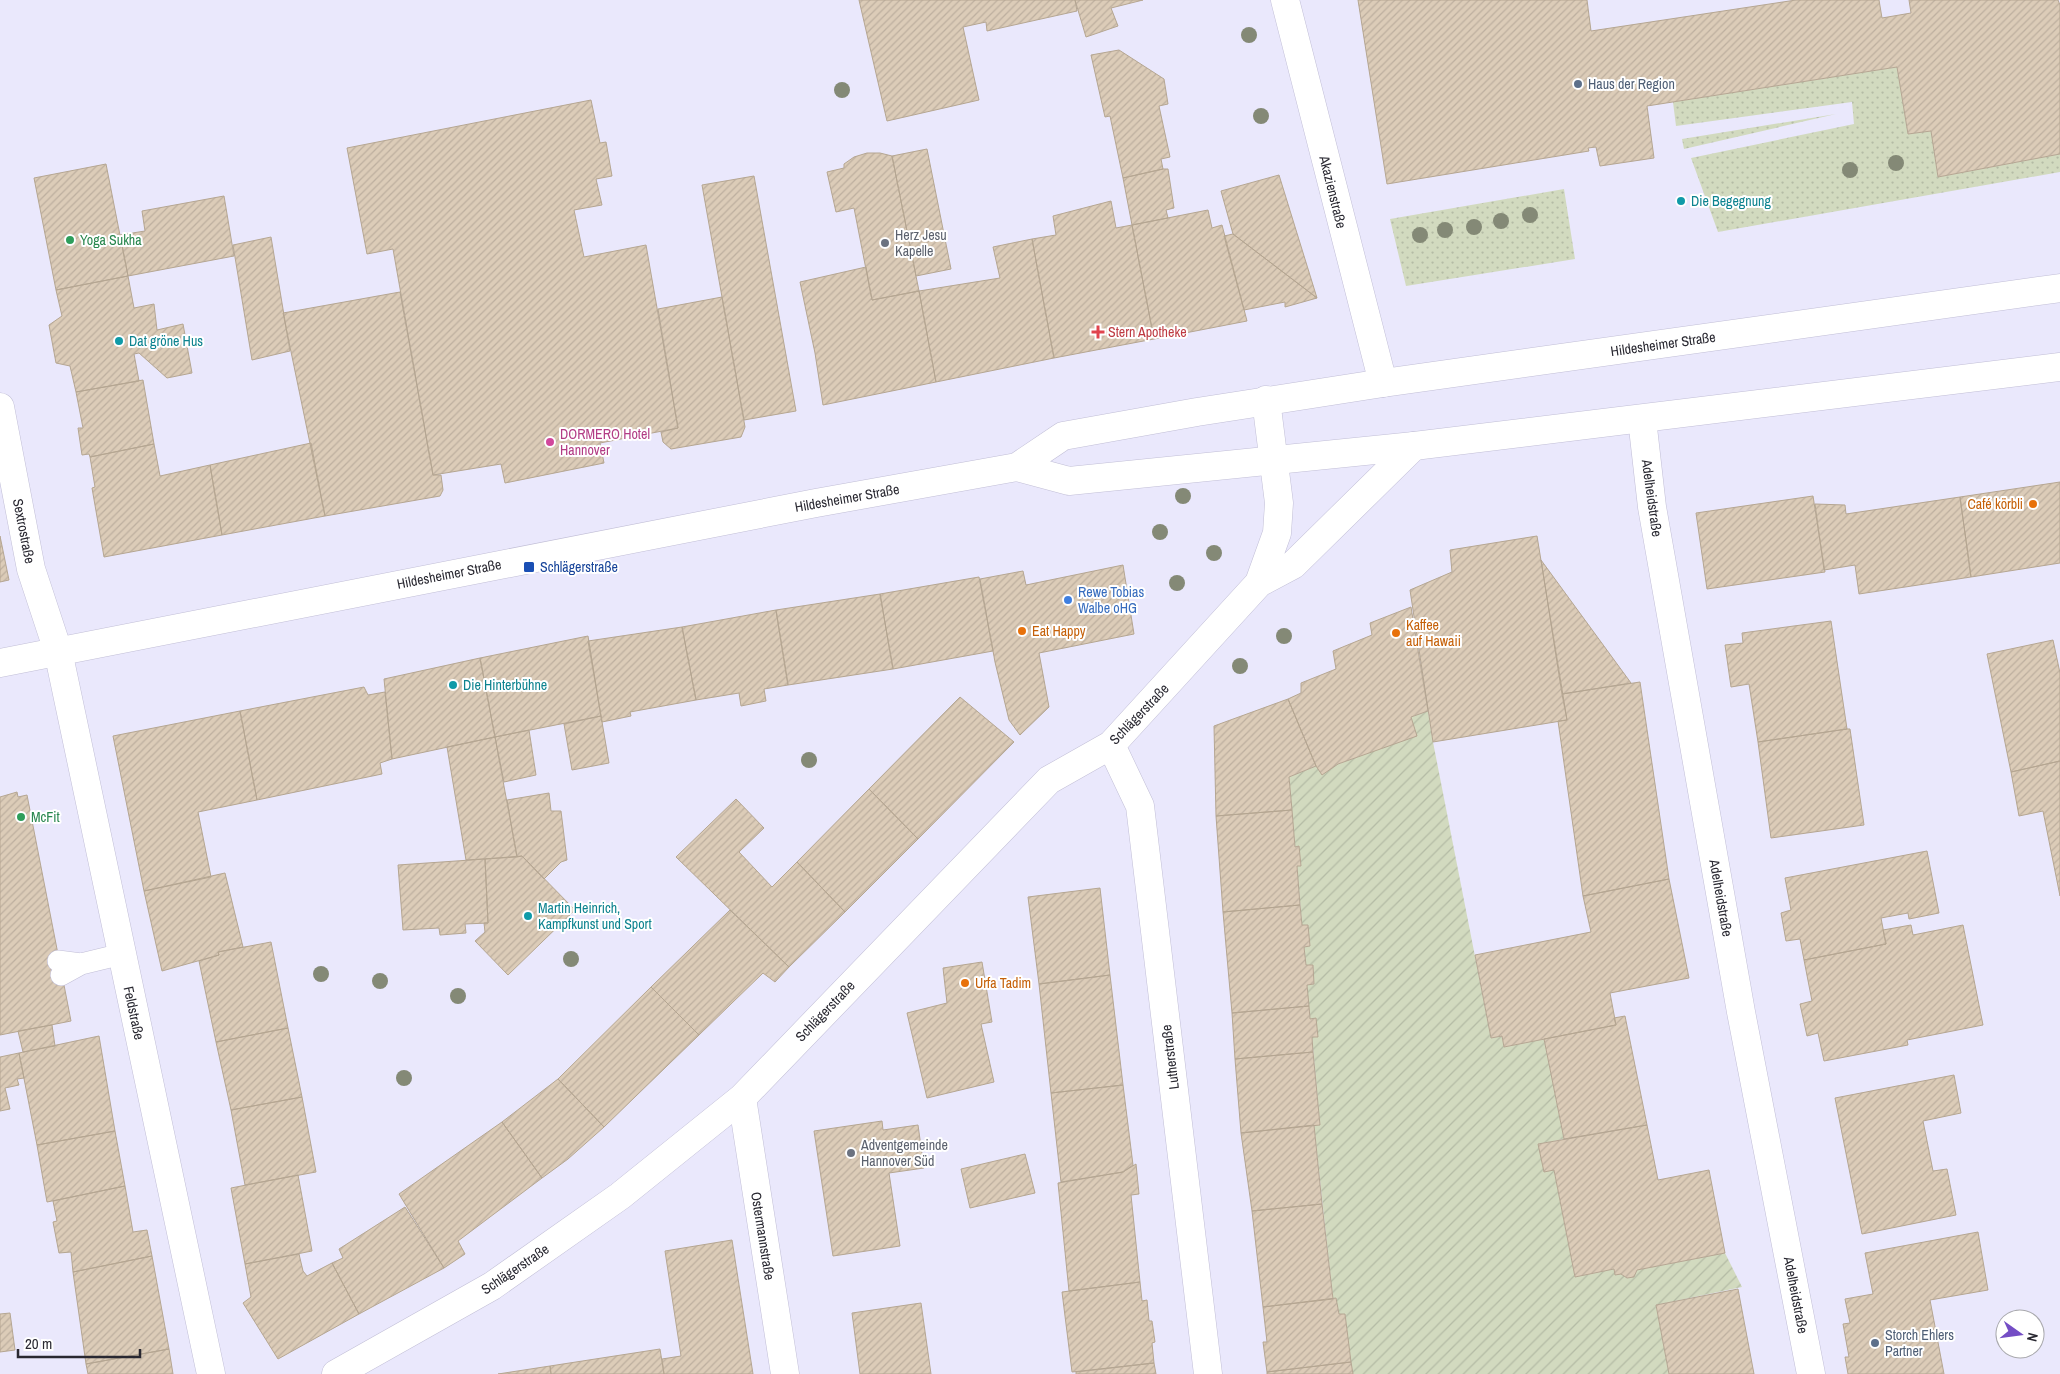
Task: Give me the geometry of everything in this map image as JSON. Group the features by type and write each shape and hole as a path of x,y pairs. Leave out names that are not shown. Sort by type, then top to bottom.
{"street":[{"name":"Akazienstraße","path":"1285,0 1382,383"},
{"name":"Hildesheimer Straße","path":"1017,468 1062,436 1266,400 2060,288"},
{"name":"Hildesheimer Straße","path":"0,662 807,504 1017,468 1069,481 1414,446 2060,367"},
{"path":"1266,400 1274,460"},
{"name":"Sextrostraße","path":"1,413 31,569 58,651"},
{"name":"Adelheidstraße","path":"1642,419 1652,507 1740,1012 1812,1374"},
{"name":"Schlägerstraße","path":"336,1374 492,1286 620,1196 742,1098 1049,780 1111,745 1259,582 1293,565 1414,446"},
{"name":"Schlägerstraße","path":"1259,582 1277,533 1279,503 1274,460"},
{"name":"Feldstraße","path":"58,651 211,1374"},
{"name":"Lutherstraße","path":"1111,745 1140,806 1208,1374"},
{"name":"Ostermannstraße","path":"742,1098 785,1374"}],"lane":[{"path":"60,968 122,954"}],"green space":[{"path":"1897,67 1908,134 1931,131 1938,177 2060,154 2060,172 1718,232 1691,158 1854,124 1852,102 1676,126 1673,102"},
{"path":"1836,114 1684,149 1682,139"},
{"path":"1564,189 1575,259 1406,286 1390,219"},
{"path":"1428,711 1491,1038 1502,1036 1504,1047 1544,1039 1564,1139 1539,1144 1554,1170 1575,1277 1614,1269 1627,1278 1634,1277 1637,1270 1725,1253 1742,1287 1656,1305 1669,1374 1352,1374 1345,1314 1339,1314 1336,1298 1333,1299 1314,1125 1320,1124 1312,1037 1317,1037 1310,1019 1307,985 1314,984 1313,965 1306,965 1304,947 1310,946 1308,925 1302,925 1297,866 1301,866 1298,846 1295,847 1289,777 1316,766 1338,764 1416,735 1411,717"}],"building":[{"path":"859,0 1075,0 1077,11 987,31 986,22 963,27 979,100 887,121"},
{"path":"1075,0 1143,0 1111,8 1118,26 1086,37"},
{"name":"Haus der Region","path":"1358,0 1587,0 1591,31 1796,0 1879,0 1882,18 1911,13 1909,0 2058,0 2060,5 2060,154 1938,177 1931,131 1908,134 1897,67 1647,106 1654,158 1600,166 1596,147 1588,148 1589,151 1387,184"},
{"path":"1119,50 1164,79 1168,104 1159,106 1170,157 1161,159 1163,169 1123,178 1110,116 1105,117 1091,55"},
{"path":"591,100 600,143 606,142 612,176 596,179 602,205 574,210 584,257 646,245 678,428 600,443 604,463 505,483 501,464 433,475 393,249 367,254 347,148"},
{"path":"927,149 951,269 916,276 892,156"},
{"name":"Herz Jesu Kapelle","path":"867,153 880,153 892,156 919,291 872,300 854,208 836,212 827,172 844,168 844,164 854,157"},
{"path":"106,164 128,276 56,290 34,178"},
{"path":"1168,169 1174,208 1166,210 1168,218 1132,225 1123,178"},
{"path":"1279,175 1317,298 1233,234 1221,191"},
{"path":"754,176 796,411 744,420 702,185"},
{"path":"224,196 234,256 128,276 120,235 145,231 142,211"},
{"path":"1111,201 1116,228 1132,225 1154,339 1054,358 1032,239 1056,235 1053,216"},
{"path":"1208,210 1212,228 1222,225 1247,321 1154,339 1132,225"},
{"path":"1233,234 1317,298 1285,307 1285,302 1244,310 1224,236"},
{"path":"271,237 290,351 252,360 233,245"},
{"path":"1032,239 1054,358 936,382 919,291 1000,278 993,247"},
{"path":"866,267 872,300 919,291 936,382 823,405 815,353 800,282"},
{"name":"Dat gröne Hus","path":"128,276 134,308 154,304 157,330 183,324 192,373 167,378 139,353 134,354 139,381 76,392 70,366 56,363 49,325 62,316 56,290"},
{"path":"400,292 433,475 441,475 443,490 440,496 325,516 283,313"},
{"path":"722,297 745,427 741,437 671,449 663,442 661,432 678,428 658,309"},
{"path":"143,380 154,444 90,457 89,454 82,455 78,428 83,428 76,392"},
{"path":"311,443 325,516 222,535 210,465"},
{"path":"154,444 160,476 210,465 222,535 104,557 92,488 95,487 90,457"},
{"path":"2060,482 2060,563 1971,577 1960,497"},
{"path":"1813,496 1825,572 1707,589 1696,513"},
{"path":"1960,497 1971,577 1859,594 1855,565 1824,570 1815,504 1845,505 1846,514"},
{"path":"0,536 9,580 0,582"},
{"path":"1537,536 1567,720 1433,742 1410,590 1452,572 1450,550"},
{"path":"1541,560 1631,683 1562,694"},
{"path":"1123,565 1134,634 1039,653 1049,707 1020,735 1009,720 995,662 980,579 1023,571 1026,585"},
{"path":"979,577 993,651 893,669 880,594"},
{"path":"880,594 893,669 788,685 776,610"},
{"path":"1411,607 1428,711 1411,717 1417,736 1338,764 1322,775 1316,766 1288,699 1301,693 1301,683 1336,669 1333,651 1372,635 1370,623"},
{"path":"776,610 788,685 764,689 766,701 741,706 739,693 696,700 682,627"},
{"path":"1831,621 1847,729 1758,742 1749,684 1731,687 1725,645 1743,643 1742,633"},
{"path":"682,627 696,700 630,712 631,716 602,722 588,641"},
{"path":"588,636 601,716 495,737 480,658"},
{"path":"2053,640 2060,673 2060,761 2011,772 1987,654"},
{"path":"480,658 495,737 392,759 384,679"},
{"path":"1640,682 1669,879 1583,896 1558,721 1567,720 1562,694"},
{"path":"364,687 368,695 385,692 392,759 380,763 382,774 257,800 240,711"},
{"path":"960,697 1014,742 918,839 869,789"},
{"path":"1288,699 1316,766 1289,777 1292,810 1216,816 1214,726"},
{"path":"240,711 257,800 198,812 211,877 144,891 113,736"},
{"path":"601,716 609,763 572,770 564,724"},
{"path":"1850,729 1864,825 1771,838 1758,742"},
{"path":"529,730 536,775 504,782 495,737"},
{"path":"495,737 517,857 466,860 447,747"},
{"path":"2060,761 2060,896 2043,811 2019,816 2011,772"},
{"path":"869,789 918,839 845,912 797,862"},
{"path":"17,792 18,797 27,795 71,1021 0,1035 0,797"},
{"path":"549,793 551,811 561,811 567,860 561,862 544,879 522,856 517,857 507,800"},
{"path":"736,799 764,828 739,852 772,887 797,862 845,912 789,967 676,857"},
{"path":"1292,810 1295,847 1299,846 1301,866 1297,866 1300,905 1223,912 1216,816"},
{"path":"1927,851 1939,913 1909,919 1908,913 1881,918 1886,944 1804,960 1800,939 1786,941 1781,913 1791,910 1785,878"},
{"name":"Martin Heinrich, Kampfkunst und Sport","path":"522,856 575,910 508,975 475,941 485,932 484,923 488,923 485,859"},
{"path":"485,859 488,923 465,924 466,933 440,935 439,928 403,930 398,865"},
{"path":"225,873 243,947 218,952 219,955 162,971 144,891"},
{"path":"1669,879 1689,978 1610,993 1616,1025 1504,1047 1502,1036 1491,1038 1475,955 1591,932 1583,896"},
{"path":"1100,888 1110,975 1039,984 1028,897"},
{"path":"1300,905 1302,925 1308,925 1310,946 1304,947 1306,965 1313,965 1314,984 1307,985 1309,1006 1232,1013 1223,912"},
{"path":"730,910 789,967 775,982 763,973 699,1035 651,987"},
{"path":"1911,925 1913,935 1963,925 1983,1025 1907,1040 1908,1045 1824,1061 1818,1033 1807,1036 1800,1004 1812,1001 1804,960 1886,944 1883,930"},
{"path":"271,942 288,1028 216,1042 199,961 219,955 218,952"},
{"path":"982,962 992,1022 981,1024 994,1082 927,1098 907,1013 947,1003 943,968"},
{"path":"1110,975 1123,1085 1051,1093 1039,984"},
{"path":"651,987 699,1035 604,1127 558,1079"},
{"path":"1309,1006 1310,1019 1316,1018 1318,1037 1312,1037 1313,1052 1235,1059 1232,1013"},
{"path":"1625,1016 1647,1125 1564,1139 1544,1039 1616,1025 1614,1018"},
{"path":"52,1025 55,1046 23,1052 18,1031"},
{"path":"288,1028 302,1097 231,1110 216,1042"},
{"path":"99,1036 115,1131 37,1145 19,1053"},
{"path":"1313,1052 1320,1125 1241,1133 1235,1059"},
{"path":"19,1053 24,1078 17,1079 19,1085 5,1088 10,1109 0,1111 0,1057"},
{"path":"1954,1075 1961,1113 1923,1121 1933,1171 1947,1169 1956,1215 1862,1234 1835,1098"},
{"path":"558,1079 604,1127 568,1159 542,1178 502,1122"},
{"path":"1123,1085 1133,1165 1123,1172 1061,1182 1051,1093"},
{"path":"302,1097 316,1172 245,1185 231,1110"},
{"path":"882,1121 883,1130 918,1125 924,1168 889,1173 900,1246 833,1256 814,1131"},
{"path":"502,1122 542,1178 458,1241 465,1254 444,1268 399,1194"},
{"path":"1314,1125 1322,1204 1252,1211 1241,1133"},
{"path":"1647,1125 1658,1180 1709,1170 1725,1253 1637,1270 1634,1277 1627,1278 1621,1274 1615,1275 1614,1269 1575,1277 1554,1170 1544,1172 1538,1144"},
{"path":"115,1131 125,1186 47,1202 37,1145"},
{"path":"1025,1154 1035,1193 970,1208 961,1169"},
{"path":"1136,1164 1139,1194 1131,1195 1140,1282 1069,1291 1058,1183 1123,1172"},
{"path":"298,1175 312,1251 245,1264 231,1188"},
{"path":"125,1186 133,1232 147,1230 152,1256 73,1272 71,1252 59,1253 53,1222 57,1221 53,1201"},
{"path":"1322,1204 1333,1299 1263,1307 1252,1211"},
{"path":"405,1207 444,1268 359,1314 332,1263 343,1258 339,1249"},
{"path":"1978,1232 1988,1290 1930,1300 1944,1374 1848,1374 1845,1357 1849,1357 1843,1324 1850,1323 1845,1299 1873,1294 1865,1253"},
{"path":"732,1240 753,1374 664,1374 662,1359 681,1356 665,1251"},
{"path":"299,1254 303,1271 307,1276 332,1263 359,1314 278,1359 243,1303 251,1297 245,1264"},
{"path":"152,1256 169,1349 86,1364 73,1272"},
{"path":"1140,1282 1142,1301 1147,1300 1149,1321 1152,1321 1155,1342 1152,1343 1154,1363 1072,1372 1062,1292"},
{"path":"1738,1289 1754,1374 1669,1374 1656,1305"},
{"path":"1336,1298 1339,1314 1345,1314 1351,1362 1267,1372 1263,1342 1267,1342 1263,1307"},
{"path":"921,1303 931,1374 860,1374 852,1313"},
{"path":"10,1313 15,1350 0,1352 0,1314"},
{"path":"169,1349 173,1374 88,1374 86,1364"},
{"path":"660,1349 664,1374 551,1374 550,1366"},
{"path":"1351,1362 1353,1374 1267,1374 1267,1372"},
{"path":"1154,1363 1156,1374 1076,1374 1076,1372"},
{"path":"550,1366 551,1374 498,1374"}],"place":[{"name":"Haus der Region","path":"1578,84"},
{"name":"Die Begegnung","path":"1681,201"},
{"name":"Yoga Sukha","path":"70,240"},
{"name":"Herz Jesu Kapelle","path":"885,243"},
{"name":"Stern Apotheke","path":"1098,332"},
{"name":"Dat gröne Hus","path":"119,341"},
{"name":"DORMERO Hotel Hannover","path":"550,442"},
{"name":"Café körbli","path":"2033,504"},
{"name":"Schlägerstraße","path":"529,567"},
{"name":"Rewe Tobias Walbe oHG","path":"1068,600"},
{"name":"Eat Happy","path":"1022,631"},
{"name":"Kaffee auf Hawaii","path":"1396,633"},
{"name":"Die Hinterbühne","path":"453,685"},
{"name":"McFit","path":"21,817"},
{"name":"Martin Heinrich, Kampfkunst und Sport","path":"528,916"},
{"name":"Urfa Tadim","path":"965,983"},
{"name":"Adventgemeinde Hannover Süd","path":"851,1153"},
{"name":"Storch Ehlers Partner","path":"1875,1343"}]}
